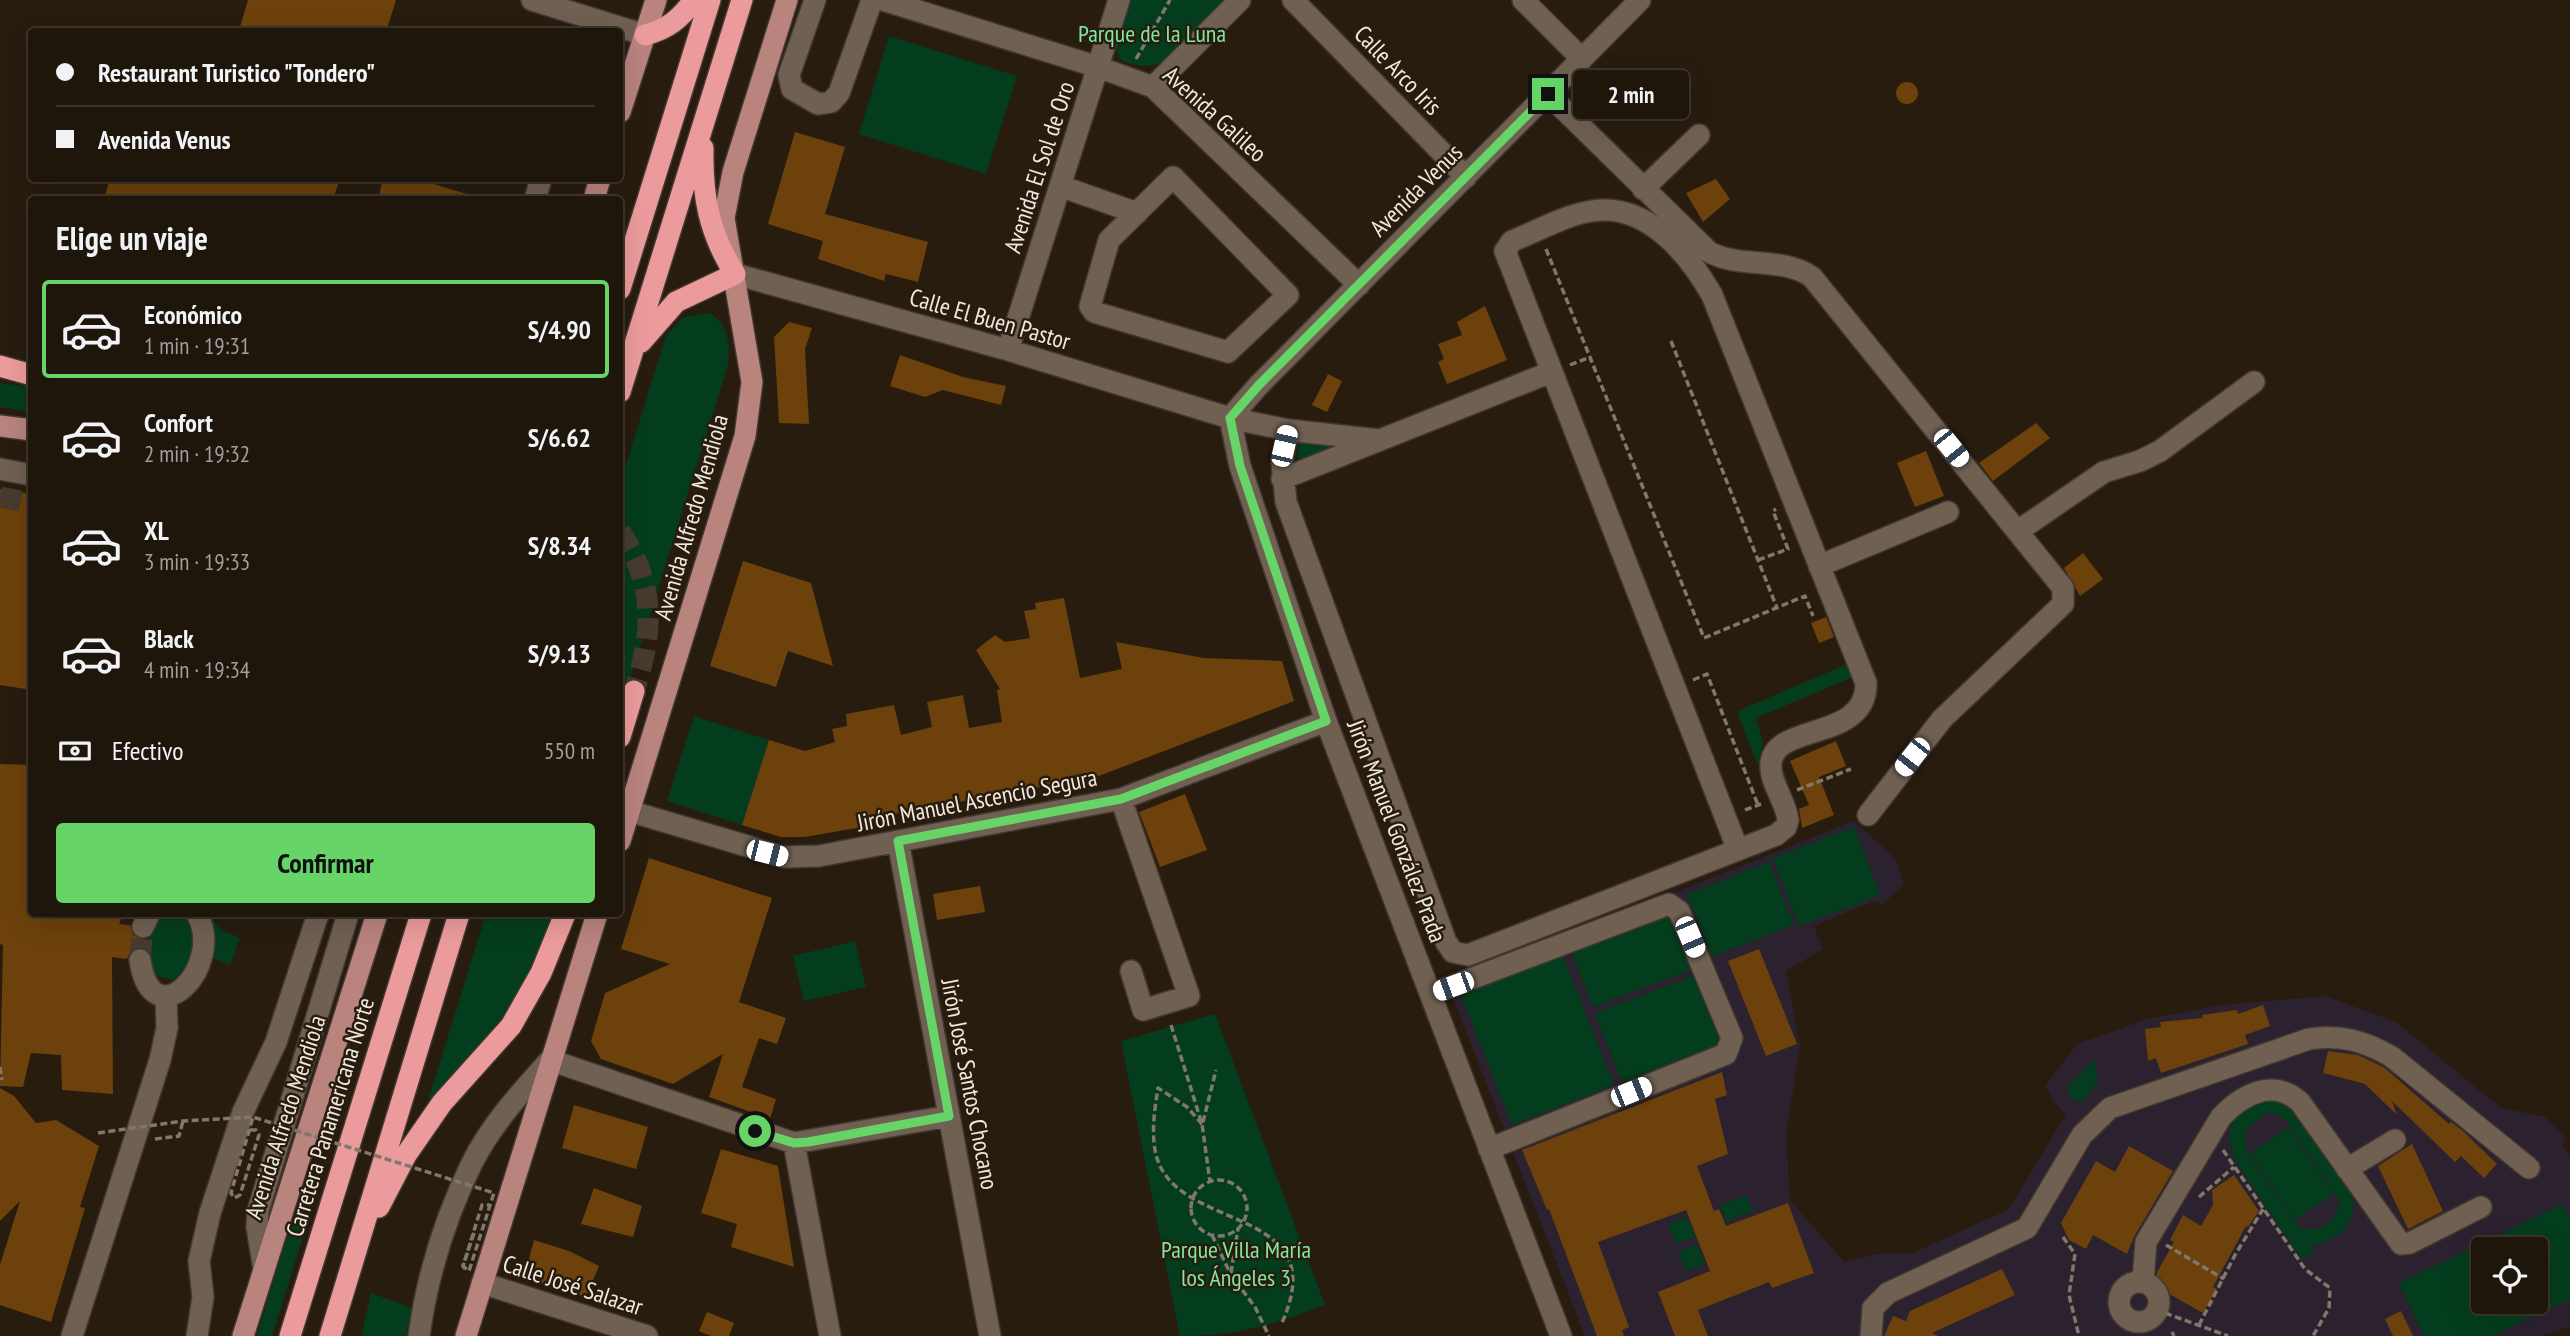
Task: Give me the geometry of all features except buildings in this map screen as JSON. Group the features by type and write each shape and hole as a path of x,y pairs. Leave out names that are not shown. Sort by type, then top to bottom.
{"highway":[{"path":"645,36 665,30 682,16 694,0"},
{"path":"623,279 710,0"},
{"path":"623,382 742,0"},
{"path":"628,365 645,335 676,302 735,274 713,234 705,185 704,125"},
{"path":"0,366 28,374"},
{"path":"623,727 634,691"},
{"path":"410,947 413,917"},
{"name":"Carretera Panamericana Norte","path":"290,1336 420,917"},
{"path":"330,1336 458,917"},
{"path":"355,1252 406,1154 442,1103 511,1026 541,973 564,917"},
{"path":"337,1311 338,1336"}],"main road":[{"path":"623,96 656,0"},
{"name":"Avenida Alfredo Mendiola","path":"623,831 745,436 752,382 724,218 731,183 787,0"},
{"path":"0,366 28,369"},
{"path":"0,426 28,430"},
{"name":"Avenida Alfredo Mendiola","path":"243,1336 376,917"},
{"path":"466,1336 596,917"}],"street":[{"path":"532,0 620,28"},
{"path":"815,0 789,75 792,89 818,104 831,102 839,93 872,0"},
{"name":"Avenida Galileo","path":"883,0 949,9 1153,87 1359,285"},
{"name":"Avenida El Sol de Oro","path":"1008,350 1118,0"},
{"path":"1153,87 1240,0"},
{"name":"Calle Arco Iris","path":"1293,0 1466,177"},
{"path":"1523,0 1582,59"},
{"name":"Avenida Venus","path":"1230,418 1258,386 1640,0"},
{"path":"623,29 645,36"},
{"path":"1548,94 1709,252 1736,261 1795,268 1812,277 2063,587 2063,604 1942,719 1868,815"},
{"path":"1643,188 1699,135"},
{"path":"1174,177 1288,295 1232,350 1223,353 1094,312 1090,306 1091,297 1109,240 1137,213 1174,177"},
{"path":"1060,186 1137,213"},
{"path":"1288,430 1282,479 1286,502 1446,942 1453,952 1468,955 1738,850 1776,835 1786,827 1787,812 1771,771 1770,764 1776,751 1847,719 1859,710 1866,683 1712,295 1679,251 1651,224 1617,210 1583,213 1512,241 1505,251 1738,850"},
{"name":"Calle El Buen Pastor","path":"735,274 1008,350 1230,418 1288,430 1379,440"},
{"path":"1282,479 1551,372"},
{"path":"2018,531 2104,471 2140,461 2160,451 2253,382"},
{"name":"Jirón Manuel González Prada","path":"1230,418 1240,466 1326,721 1561,1336"},
{"path":"0,469 28,474"},
{"path":"1819,566 1948,512"},
{"name":"Jirón Manuel Ascencio Segura","path":"629,811 784,857 819,856 1121,799 1326,721"},
{"path":"1121,799 1189,996 1143,1010 1131,971"},
{"name":"Jirón José Santos Chocano","path":"898,841 990,1336"},
{"path":"1431,994 1669,904 1679,911 1732,1038 1726,1054 1489,1149"},
{"path":"140,960 143,975 152,989 166,996 185,989 196,974 203,937 198,917"},
{"path":"197,1336 203,1297 199,1261 210,1213 243,1112 276,1042 317,917"},
{"path":"264,1270 257,1227 258,1211 347,917"},
{"path":"72,1336 136,1142 165,1042 166,996"},
{"path":"1871,1336 1873,1308 1888,1293 2027,1228 2082,1135 2099,1115 2121,1102 2309,1039 2330,1036 2375,1047 2392,1057 2529,1168"},
{"path":"419,1336 433,1268 473,1161 526,1087 550,1060 794,1143 949,1116"},
{"path":"2143,1282 2143,1254 2150,1236 2211,1133 2233,1104 2250,1094 2278,1089 2300,1102 2400,1244 2410,1242 2481,1207"},
{"path":"2347,1169 2395,1140"},
{"path":"794,1143 830,1336"},
{"path":"2143,1282 2155,1290 2160,1303 2158,1310 2144,1322 2126,1329 2119,1306 2121,1293 2130,1284 2143,1282"},
{"name":"Calle José Salazar","path":"482,1283 647,1336"}],"path":[{"path":"1135,61 1170,0"},
{"path":"1539,231 1704,638 1805,596 1814,617"},
{"path":"1671,341 1777,608"},
{"path":"1758,560 1788,549 1773,511 1794,503"},
{"path":"1674,687 1707,674 1758,805"},
{"path":"1171,1025 1202,1124 1210,1182"},
{"path":"0,1067 2,1080"},
{"path":"1202,1124 1216,1070"},
{"path":"1202,1124 1187,1107 1158,1088 1154,1134 1160,1167 1169,1180 1192,1197 1244,1220 1269,1236 1289,1261 1293,1292 1281,1325"},
{"path":"250,1130 256,1130 259,1135 240,1195 234,1198 231,1193 253,1117"},
{"path":"98,1133 183,1121 253,1117 494,1193 471,1269 466,1270 463,1266 482,1205 490,1205"},
{"path":"136,1142 179,1136 183,1121"},
{"path":"2211,1133 2305,1269 2330,1288 2329,1308 2313,1336"},
{"path":"1222,1180 1238,1188 1246,1203 1244,1220 1238,1228 1226,1234 1212,1234 1203,1230 1194,1220 1192,1197 1210,1182 1222,1180"},
{"path":"2199,1325 2235,1255 2263,1209"},
{"path":"1231,1275 1238,1228"},
{"path":"1212,1234 1231,1275 1255,1307 1269,1336"},
{"path":"2150,1236 2224,1279"},
{"path":"2063,1237 2075,1254 2069,1295 2079,1336"},
{"path":"2165,1313 2228,1336"}],"shaded area":[{"path":"1854,821 1896,859 1904,884 1883,904 1874,901 1814,926 1823,949 1786,971 1800,1046 1786,1134 1790,1200 1844,1262 1878,1254 1911,1254 2009,1209 2066,1114 2054,1102 2045,1086 2077,1044 2147,1019 2222,1005 2325,996 2396,1022 2501,1108 2546,1117 2565,1137 2563,1147 2570,1156 2570,1327 2541,1336 1585,1336 1447,983"}],"green space":[{"name":"Parque de la Luna","path":"1127,0 1235,0 1185,50 1156,64 1140,65 1122,61 1113,44"},
{"path":"889,36 1017,76 986,174 859,134"},
{"path":"709,313 721,322 727,335 728,365 623,701 623,475 666,335 684,317"},
{"path":"0,383 28,387 28,412 0,407"},
{"path":"1298,440 1340,446 1307,461 1297,457"},
{"path":"1847,664 1853,677 1756,718 1763,742 1758,766 1738,715 1740,710"},
{"path":"694,716 769,740 742,825 667,801"},
{"path":"1854,827 1880,895 1799,926 1773,858"},
{"path":"1769,862 1794,925 1712,957 1687,894"},
{"path":"1662,913 1673,918 1693,969 1593,1007 1570,948"},
{"path":"184,917 188,922 193,940 186,968 172,980 156,975 148,959 150,934 159,919"},
{"path":"485,917 556,917 527,978 499,1024 426,1107"},
{"path":"212,919 223,931 240,938 230,965 213,958 215,940"},
{"path":"855,941 866,987 804,1001 793,956"},
{"path":"1561,951 1614,1085 1512,1125 1459,990"},
{"path":"1695,975 1722,1043 1622,1082 1595,1013"},
{"name":"Parque Villa María los Ángeles 3","path":"1215,1014 1325,1305 1254,1328 1220,1334 1180,1336 1121,1041"},
{"path":"2094,1060 2098,1080 2086,1099 2077,1102 2071,1099 2067,1087"},
{"path":"2270,1098 2294,1107 2352,1192 2353,1212 2345,1228 2331,1240 2311,1245 2315,1252 2302,1260 2236,1162 2231,1148 2230,1128 2234,1120 2247,1108","holes":["2266,1113 2277,1114 2287,1121 2339,1200 2336,1215 2321,1228 2299,1227 2246,1150 2246,1129"]},
{"path":"2289,1127 2334,1194 2295,1220 2250,1153"},
{"path":"310,1161 325,1166 272,1336 257,1336"},
{"path":"1747,1195 1753,1211 1726,1221 1720,1205"},
{"path":"2563,1204 2570,1220 2570,1299 2548,1309 2548,1237 2494,1237"},
{"path":"1687,1217 1695,1237 1676,1244 1668,1224"},
{"path":"1697,1244 1705,1264 1686,1271 1678,1252"},
{"path":"2471,1248 2471,1314 2538,1314 2492,1336 2424,1336 2399,1283"},
{"path":"371,1293 412,1308 406,1336 361,1336"}],"tunnel":[{"path":"0,497 28,502"},
{"path":"623,536 640,571 648,609 645,648 634,691"},
{"path":"140,960 143,927"}],"route":[{"path":"755,1131 794,1143 808,1142 949,1116 898,841 1121,799 1326,721 1240,466 1230,418 1258,386 1548,94"}]}
